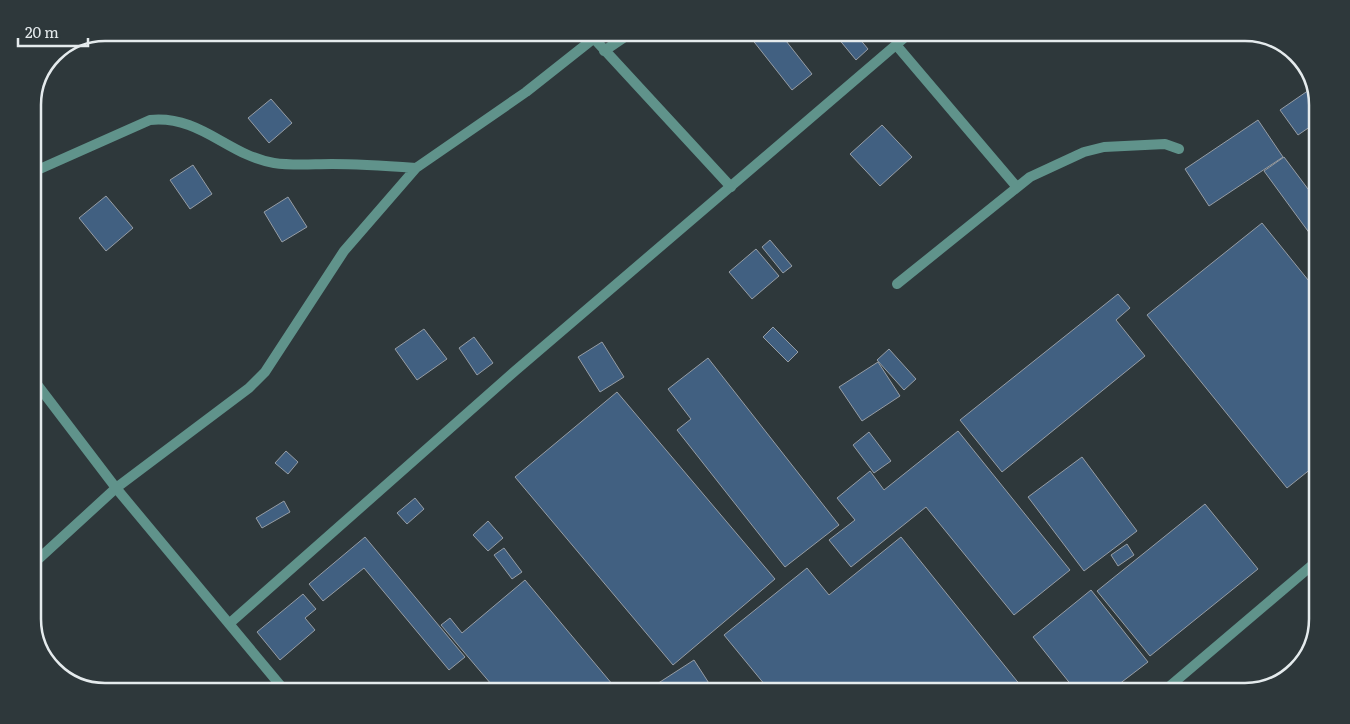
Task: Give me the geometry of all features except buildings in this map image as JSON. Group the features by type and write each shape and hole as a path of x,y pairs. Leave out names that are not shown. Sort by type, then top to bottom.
{"street":[{"path":"41,557 116,488 249,388 265,372 344,251 416,168 526,92 585,41"},
{"path":"595,41 731,187"},
{"path":"604,51 619,41"},
{"path":"230,623 515,371 902,41"},
{"path":"897,46 1016,186"},
{"path":"41,168 150,120 168,118 186,122 254,158 276,163 364,164 416,168"},
{"path":"897,284 1016,186 1030,177 1084,152 1104,147 1165,144 1178,149"},
{"path":"41,390 116,488 230,623 278,683"},
{"path":"1175,683 1309,569"}]}
